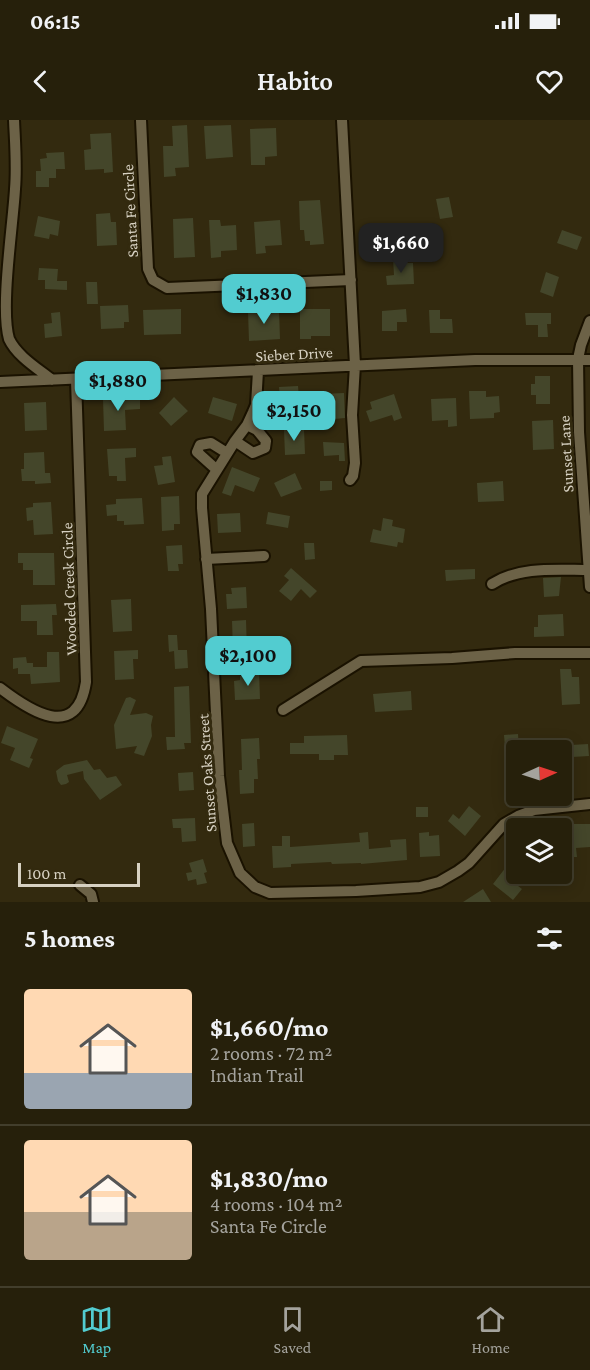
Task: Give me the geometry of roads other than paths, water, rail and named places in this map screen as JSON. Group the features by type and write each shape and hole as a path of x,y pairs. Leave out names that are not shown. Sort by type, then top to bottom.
{"street":[{"path":"14,120 16,187 4,301 5,327 10,341 20,354 52,380"},
{"name":"Santa Fe Circle","path":"141,120 148,269 153,280 167,288 351,280"},
{"path":"342,120 355,365 352,415 355,463 350,480"},
{"name":"Sunset Lane","path":"590,321 578,359 579,432 590,587"},
{"name":"Sieber Drive","path":"0,382 507,359 590,360"},
{"name":"Sunset Oaks Street","path":"258,371 256,405 247,425 202,494 216,691 219,776 227,843 240,873 255,887 270,893 420,887 439,882 458,871 469,863 504,824 518,816 545,808 590,804"},
{"name":"Wooded Creek Circle","path":"0,688 36,713 59,716 66,716 79,708 84,695 86,682 84,596 76,379"},
{"path":"235,441 253,453 265,448 266,441 257,430 247,425"},
{"path":"217,470 197,452 200,444 211,443 227,453"},
{"path":"206,559 264,556"},
{"path":"492,584 504,576 532,571 589,570"},
{"path":"283,710 361,661 452,658 515,652 590,653"},
{"path":"80,885 91,894 93,902"}]}
